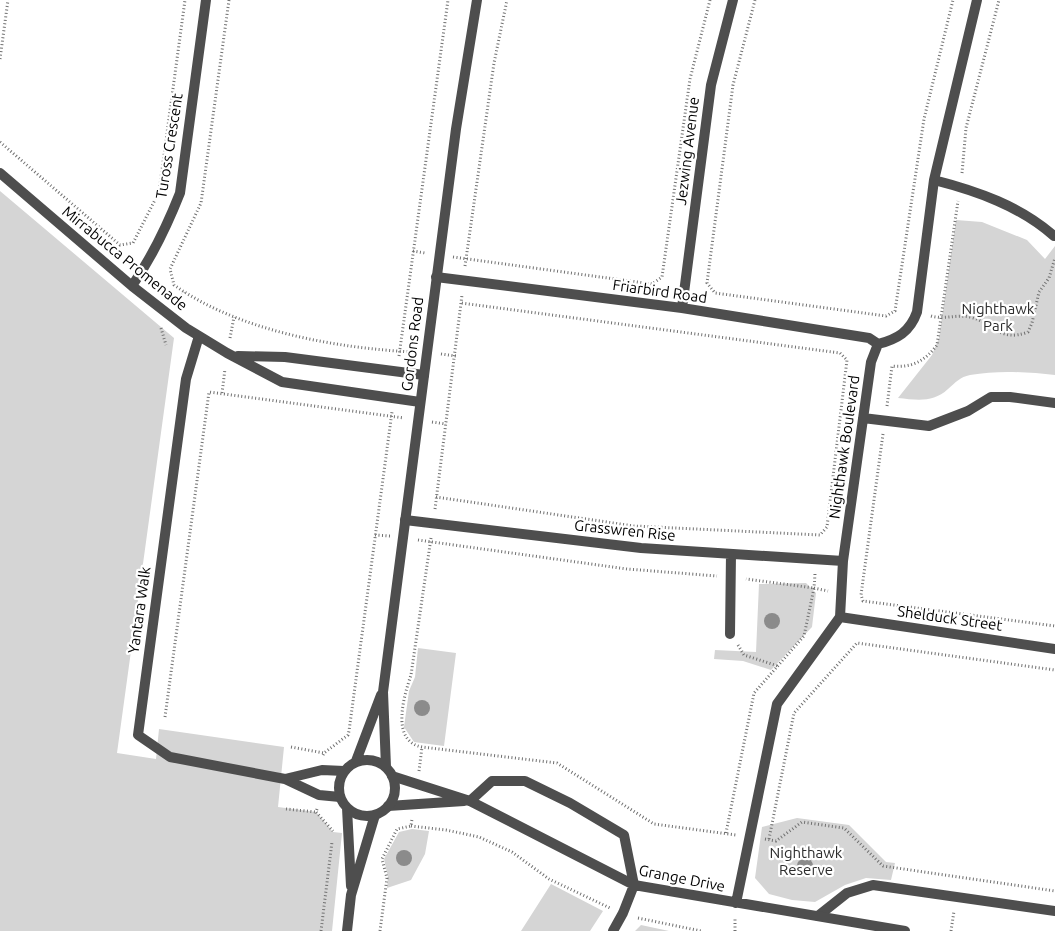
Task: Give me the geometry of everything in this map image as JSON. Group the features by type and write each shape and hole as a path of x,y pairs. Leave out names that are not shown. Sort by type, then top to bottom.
{"street":[{"name":"Tuross Crescent","path":"132,286 149,260 180,193 206,0"},
{"name":"Gordons Road","path":"389,772 383,692 464,66 477,0"},
{"name":"Jezwing Avenue","path":"682,308 711,85 733,0"},
{"path":"878,344 896,340 907,331 914,322 917,312 934,180 976,0"},
{"name":"Mirrabucca Promenade","path":"0,174 132,286 199,336 282,382 420,402"},
{"path":"934,180 961,187 1008,205 1038,221 1054,236"},
{"name":"Friarbird Road","path":"436,277 682,308 868,338 878,344"},
{"name":"Yantara Walk","path":"199,336 186,379 138,735 170,758 285,779 319,795 340,797"},
{"name":"Nighthawk Boulevard","path":"840,617 843,562 870,362 878,344"},
{"name":"Mirrabucca Promenade","path":"237,356 285,357 424,375"},
{"path":"863,418 929,426 968,411 991,397 1010,397 1055,403"},
{"name":"Grasswren Rise","path":"405,520 641,548 843,562"},
{"path":"730,634 732,554"},
{"path":"736,903 777,704 840,617"},
{"name":"Shelduck Street","path":"840,617 1055,648"},
{"name":"Gordons Road","path":"356,761 383,692"},
{"path":"372,760 389,772 394,792 388,806 375,815 360,815 347,808 340,797 340,779 344,771 356,761 372,760"},
{"name":"Yantara Walk","path":"285,779 322,770 344,771"},
{"name":"Grange Drive","path":"389,772 417,784 470,801 634,885 905,931"},
{"path":"388,806 470,801 492,781 525,781 570,803 624,835 634,885 623,913 613,931"},
{"path":"347,808 351,894 347,931"},
{"path":"351,894 375,815"},
{"path":"818,916 847,893 872,885 1055,912"}],"path":[{"path":"0,60 8,0"},
{"path":"0,142 120,245 133,243 159,192 185,0"},
{"path":"229,0 201,203 170,269 174,285 234,317 308,339 400,352 456,356"},
{"path":"397,371 448,0"},
{"path":"507,0 494,63 463,281 456,356 433,523 411,675 406,691 402,727 408,739 414,745 422,747 557,763 654,824 776,841 802,822 844,828 883,866 1055,891"},
{"path":"413,251 652,284 662,276 690,79 710,0"},
{"path":"755,0 733,85 707,283 715,293 886,316 895,311 917,312 940,319 970,317 994,331 1018,336 1028,332 1039,292 1049,278 1055,258"},
{"path":"895,311 924,119 953,0"},
{"path":"999,0 966,128 961,187 936,345 929,356 918,363 904,367 892,366 861,595 864,600 1055,626"},
{"path":"1049,278 1055,277"},
{"path":"436,497 634,526 820,536 828,527 847,360 840,353 461,302"},
{"path":"165,717 209,392 446,424"},
{"path":"291,747 324,753 348,736 393,398"},
{"path":"375,535 627,569 732,578 814,588 804,636 754,693 726,833"},
{"path":"730,634 744,655 778,666"},
{"path":"768,839 794,713 857,643 1055,670"},
{"path":"417,784 422,747"},
{"path":"322,770 324,753"},
{"path":"316,812 319,795"},
{"path":"411,826 415,805"},
{"path":"286,809 316,812 334,832 321,931"},
{"path":"380,931 387,878 382,859 398,829 411,826 446,830 479,837 512,852 549,879 599,904 623,913 700,931"}],"green space":[{"path":"0,191 174,338 117,753 156,759 159,729 284,747 278,807 316,812 333,832 342,833 332,931 0,931"},
{"name":"Nighthawk Park","path":"956,220 982,222 1027,240 1045,259 1055,246 1055,375 1013,372 981,373 963,377 937,397 931,399 898,398 932,355 939,338"},
{"path":"806,583 816,593 812,627 771,670 743,661 714,659 715,650 756,652 759,584"},
{"path":"418,648 456,653 444,746 414,742 404,727 409,691 415,677"},
{"name":"Nighthawk Reserve","path":"797,818 849,825 886,862 895,863 891,880 866,878 845,885 815,902 792,900 769,894 755,878 762,827"},
{"path":"412,829 429,831 425,854 411,880 387,888 388,877 384,859 399,832"},
{"path":"551,884 603,911 590,931 521,931"},
{"path":"641,925 669,931 635,931"}]}
